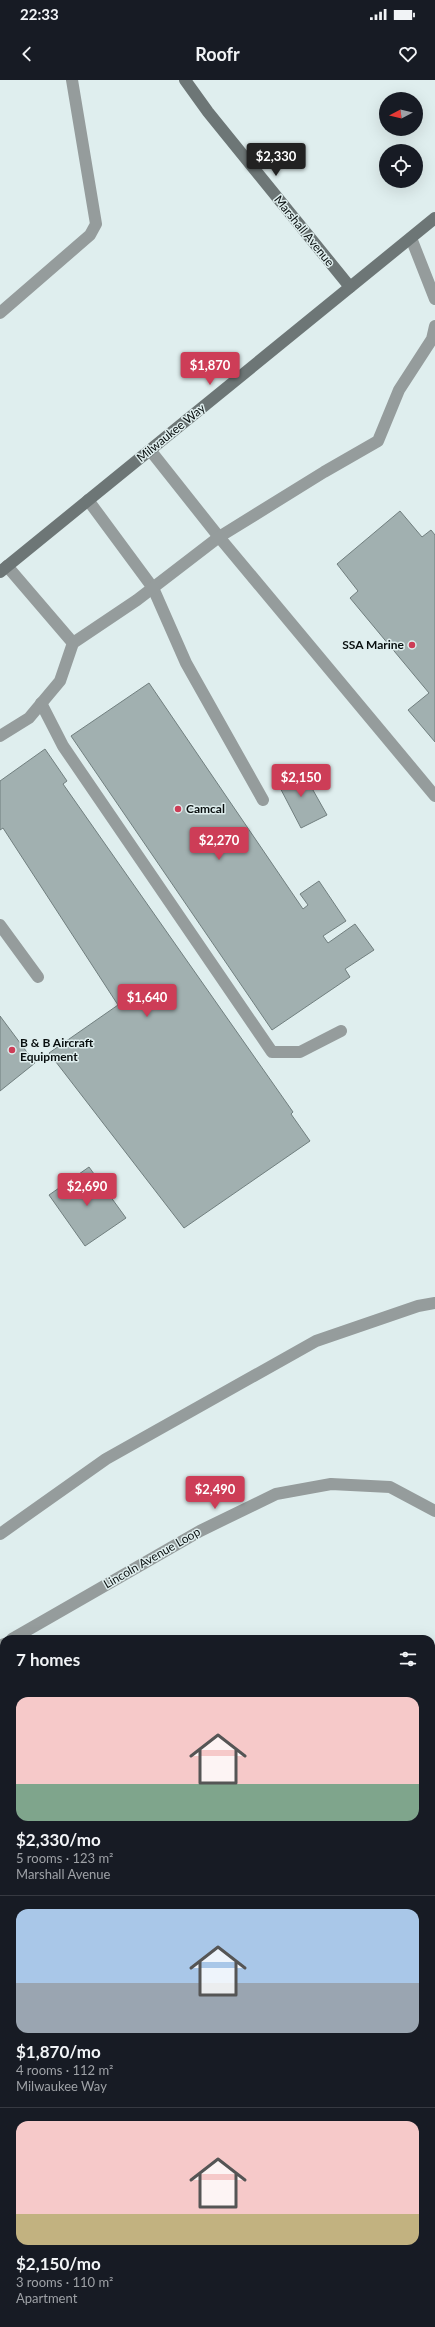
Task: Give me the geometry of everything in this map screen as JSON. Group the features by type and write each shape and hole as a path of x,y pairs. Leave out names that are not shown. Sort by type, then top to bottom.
{"street":[{"path":"0,313 90,235 96,224 72,80"},
{"name":"Marshall Avenue","path":"184,80 208,112 350,287"},
{"name":"Milwaukee Way","path":"4,569 435,218"},
{"path":"411,238 435,299"},
{"path":"0,736 29,718 60,681 73,643 153,588 219,538 324,472 378,441 399,390 433,341 435,326"},
{"path":"150,450 219,538 435,796"},
{"path":"88,500 153,588 186,663 263,800"},
{"path":"4,569 73,643"},
{"path":"41,703 63,746 272,1052 300,1052 341,1031"},
{"path":"0,925 38,977"},
{"path":"0,1534 106,1459 316,1341 418,1306 435,1303"},
{"name":"Lincoln Avenue Loop","path":"19,1635 200,1531 276,1494 331,1484 390,1486 435,1511"}],"building":[{"name":"SSA Marine","path":"400,511 422,537 431,530 435,535 435,742 408,710 429,693 350,598 358,591 337,564"},
{"name":"Camcal","path":"149,683 303,909 308,905 300,894 319,881 346,921 323,936 328,943 355,924 374,950 345,969 350,977 272,1030 71,736"},
{"path":"45,749 67,781 63,784 293,1112 291,1114 310,1141 184,1228 49,1053 118,1005 3,828 0,830 0,781"},
{"path":"300,767 327,815 301,828 276,780"},
{"name":"B & B Aircraft Equipment","path":"0,1016 35,1063 0,1091"},
{"path":"89,1167 126,1218 85,1246 49,1195"}],"place":[{"name":"SSA Marine","path":"412,645"},
{"name":"Camcal","path":"178,809"},
{"name":"B & B Aircraft Equipment","path":"12,1050"}]}
